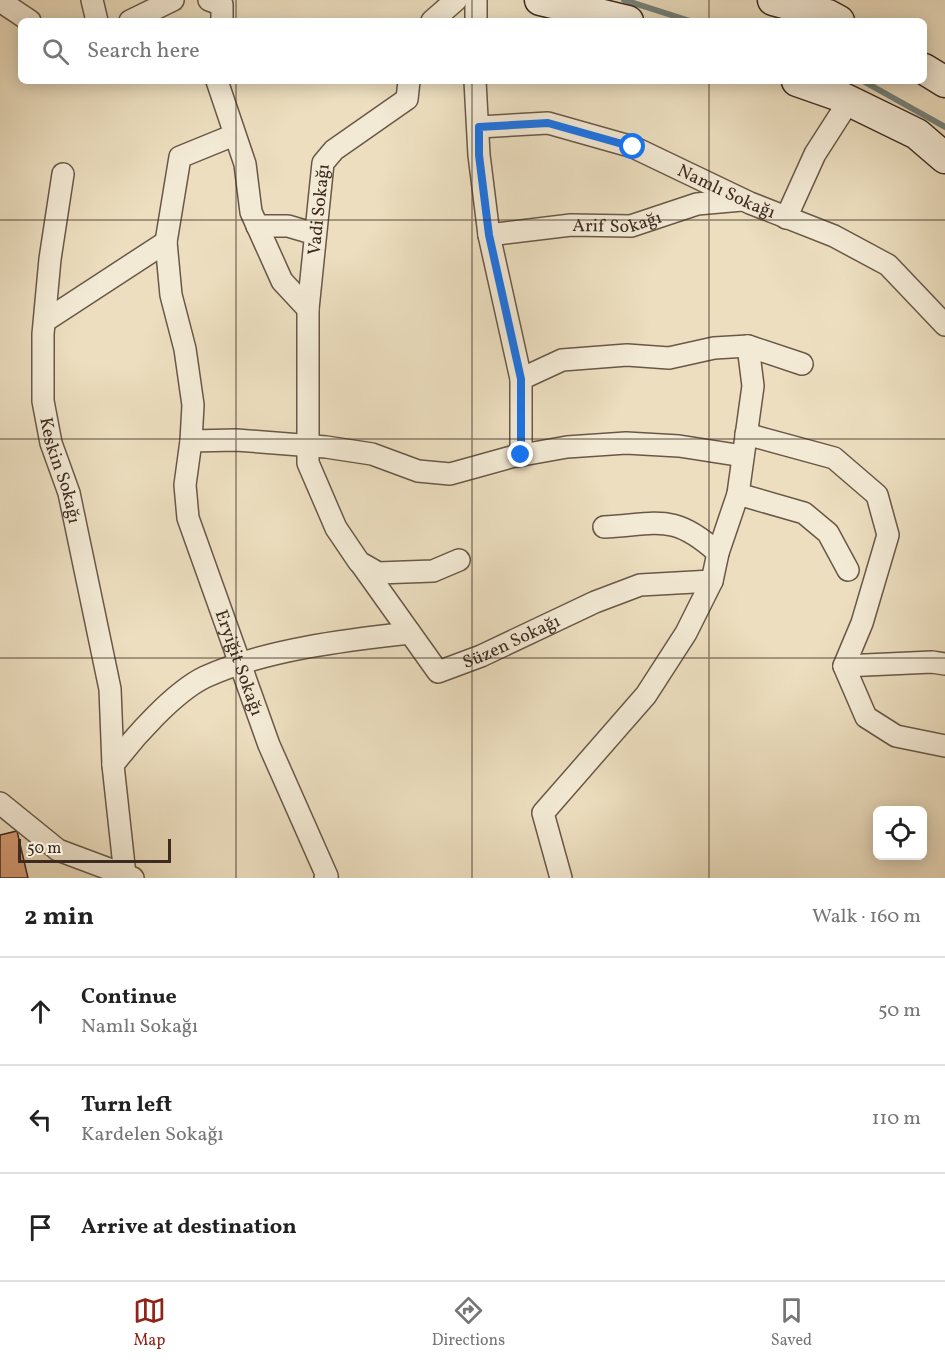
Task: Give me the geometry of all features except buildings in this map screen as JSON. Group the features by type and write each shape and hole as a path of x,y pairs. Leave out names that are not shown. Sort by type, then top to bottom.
{"main road":[{"path":"540,0 615,18"},
{"path":"773,0 834,12"},
{"path":"927,71 945,82"},
{"path":"805,84 849,101 917,134 945,158"}],"street":[{"path":"92,0 96,18"},
{"path":"136,18 173,0"},
{"path":"209,0 222,5 222,18"},
{"path":"435,18 456,0"},
{"path":"476,0 476,18"},
{"path":"0,1 26,18"},
{"path":"219,84 244,164 250,212 282,281 308,309"},
{"name":"Vadi Sokağı","path":"308,448 308,309 323,163 334,150 407,99 409,84"},
{"path":"475,84 479,155 489,235 521,379 521,455"},
{"path":"786,218 815,154 849,101"},
{"name":"Namlı Sokağı","path":"479,127 548,123 633,147 744,200 834,236 888,265 945,325"},
{"name":"Eryiğit Sokağı","path":"234,135 180,157 165,242 171,295 185,349 193,405 191,441 184,485 188,518 269,745 326,877"},
{"name":"Keskin Sokağı","path":"63,174 50,259 45,321 43,401 51,443 69,493 110,689 113,765 129,877"},
{"name":"Arif Sokağı","path":"489,235 571,225 631,226 697,204 744,200"},
{"path":"257,226 288,226 315,234"},
{"path":"45,321 165,242"},
{"path":"521,379 562,360 627,355 669,358 714,348 748,346 802,364"},
{"path":"561,878 543,813 646,694 686,633 712,581 718,553 738,494 753,386 748,346"},
{"path":"746,434 780,441 834,458 877,495 888,535 862,623 844,666 866,717 896,736 945,746"},
{"path":"191,441 236,440 308,448 327,447 372,454 418,471 450,474 521,455 567,447 626,443 679,446 743,456"},
{"name":"Süzen Sokağı","path":"308,448 308,463 336,528 438,672 481,656 595,602 640,585 712,581"},
{"path":"738,494 804,513 828,533 848,570"},
{"path":"604,527 673,523 695,532 718,553"},
{"path":"359,562 378,573 433,571 459,560"},
{"path":"113,765 131,741 170,704 204,678 241,665 330,642 410,633"},
{"path":"844,666 933,662 945,664"},
{"path":"0,803 58,850 129,877"}],"waterway":[{"path":"624,0 681,18"},
{"path":"868,84 945,127"}],"route":[{"path":"521,455 521,379 495,273 483,197 479,127 548,123 633,147"}]}
